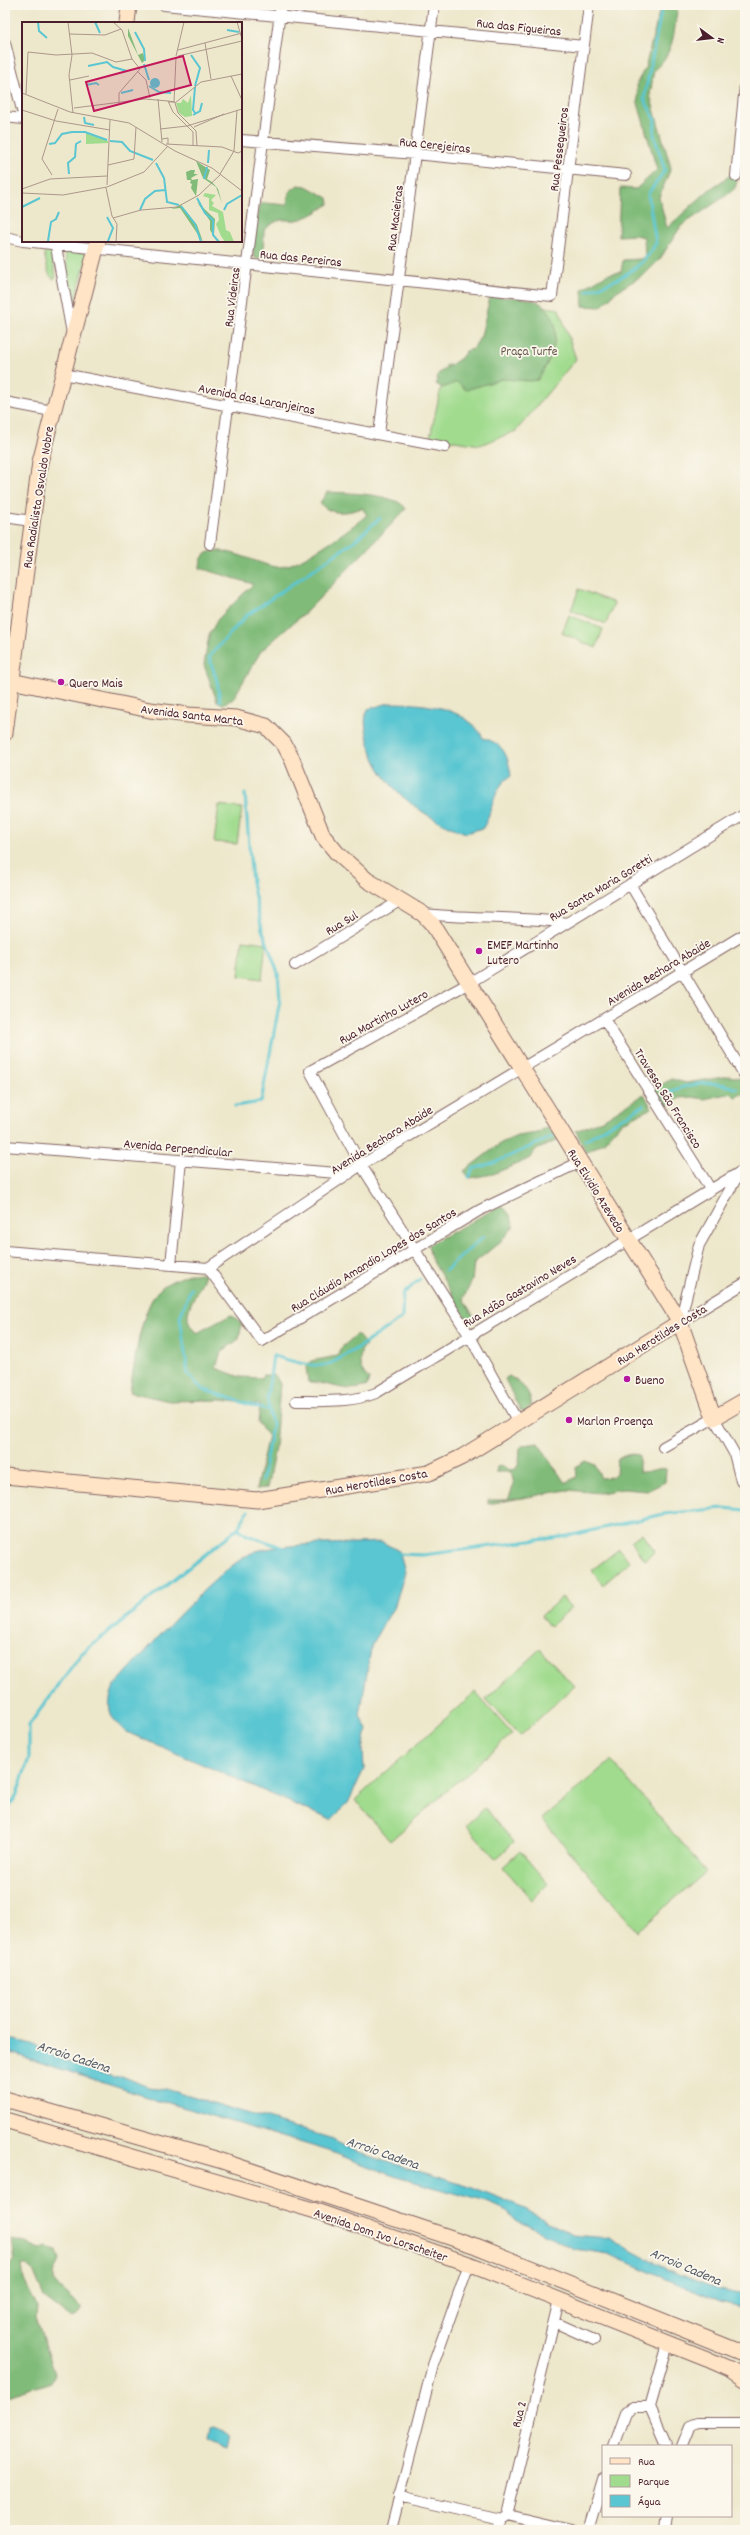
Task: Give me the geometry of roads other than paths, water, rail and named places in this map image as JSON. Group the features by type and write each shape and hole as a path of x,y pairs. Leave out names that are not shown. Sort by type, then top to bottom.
{"street":[{"path":"127,22 129,5"},
{"name":"Rua das Figueiras","path":"164,5 280,10 431,30 584,46"},
{"name":"Rua Macieiras","path":"379,434 434,5"},
{"name":"Rua Pessegueiros","path":"552,296 589,5"},
{"name":"Rua Videiras","path":"210,544 230,406 280,10"},
{"path":"5,43 22,110"},
{"path":"736,176 745,85"},
{"path":"5,117 22,119"},
{"name":"Rua Cerejeiras","path":"242,140 415,154 568,171 626,175"},
{"name":"Rua das Pereiras","path":"5,237 22,241"},
{"name":"Rua das Pereiras","path":"34,242 97,245 248,265 552,296"},
{"name":"Rua Radialista Osvaldo Nobre","path":"5,733 9,676 40,462 52,411 73,341 55,244"},
{"path":"73,341 97,245"},
{"name":"Avenida das Laranjeiras","path":"63,374 445,447"},
{"path":"5,402 52,411"},
{"path":"5,517 31,521"},
{"name":"Avenida Santa Marta","path":"9,676 150,710 188,715 236,718 266,726 276,734 292,759 323,836 348,864 367,880 423,914"},
{"name":"Rua Santa Maria Goretti","path":"469,983 745,814"},
{"path":"630,884 745,1076"},
{"name":"Rua Sul","path":"295,965 401,900"},
{"path":"423,914 469,918 537,919 567,923"},
{"name":"Rua Elvidio Azevedo","path":"423,914 469,983 680,1322 714,1418 734,1453 741,1481"},
{"name":"Avenida Bechara Abaide","path":"208,1268 362,1165 745,934"},
{"name":"Rua Martinho Lutero","path":"362,1165 310,1072 469,983"},
{"name":"Travessa São Francisco","path":"604,1019 711,1190"},
{"name":"Avenida Perpendicular","path":"5,1146 349,1174"},
{"path":"171,1265 180,1160"},
{"name":"Rua Cláudio Amandio Lopes dos Santos","path":"208,1268 262,1341 480,1210 580,1162"},
{"path":"362,1165 469,1335 518,1422"},
{"path":"680,1322 699,1244 742,1171"},
{"name":"Rua Adão Gastavino Neves","path":"296,1401 362,1398 376,1393 469,1335 742,1171"},
{"path":"5,1251 208,1268"},
{"name":"Rua Herotildes Costa","path":"5,1476 257,1500 430,1473 462,1457 745,1283"},
{"path":"663,1447 745,1400"},
{"name":"Avenida Dom Ivo Lorscheiter","path":"5,2099 219,2160 476,2246 745,2354"},
{"name":"Avenida Dom Ivo Lorscheiter","path":"5,2120 316,2211 469,2264 732,2370 745,2379"},
{"path":"391,2530 433,2365 469,2264"},
{"name":"Rua 2","path":"498,2530 504,2517 559,2300"},
{"path":"554,2322 594,2340"},
{"path":"667,2445 650,2407 668,2344"},
{"path":"613,2445 625,2414 632,2407 650,2407"},
{"path":"682,2445 690,2426 698,2423 745,2423"},
{"path":"588,2530 602,2482"},
{"path":"399,2496 571,2530"},
{"path":"664,2530 666,2517"}],"water":[{"path":"389,703 429,706 442,708 455,713 476,727 483,738 490,740 504,751 511,776 500,786 483,828 466,833 449,826 417,808 390,784 372,753 365,722 368,709"},
{"path":"382,1542 399,1551 405,1572 395,1605 372,1643 360,1715 367,1730 363,1750 364,1769 348,1803 331,1820 125,1731 115,1721 109,1705 114,1686 163,1632 206,1588 245,1557 260,1550 289,1546"},
{"name":"Arroio Cadena","path":"5,2038 32,2044 58,2058 113,2077 122,2076 148,2087 166,2089 330,2138 359,2153 467,2186 525,2209 572,2235 608,2238 664,2268 720,2290 745,2295 745,2308 720,2302 608,2254 575,2249 516,2220 508,2211 483,2201 393,2176 329,2151 138,2094 5,2051"},
{"path":"213,2428 230,2434 227,2447 208,2440 210,2429"}],"waterway":[{"path":"587,291 608,284 627,274 643,261 656,243 648,194 665,170 654,135 655,119 644,99 661,12 665,5"},
{"path":"220,701 217,681 209,657 246,616 353,542 380,518"},
{"path":"235,1106 261,1102 280,1000 278,973 262,929 252,883 245,794"},
{"path":"663,1095 690,1085 709,1083 737,1089"},
{"path":"585,1140 644,1105"},
{"path":"469,1177 473,1169 496,1162 552,1137"},
{"path":"445,1271 483,1237"},
{"path":"262,1481 272,1426 267,1398 273,1356 311,1365 324,1365 339,1359 402,1318 403,1294 420,1279"},
{"path":"191,1288 180,1317 188,1374 202,1389 269,1411"},
{"path":"397,1554 423,1555 568,1536 664,1514 723,1508 745,1510"},
{"path":"5,1815 17,1794 29,1758 29,1725 81,1654 238,1528 248,1511"},
{"path":"238,1528 247,1535 287,1549"}],"place":[{"name":"Quero Mais","path":"61,682"},
{"name":"EMEF Martinho Lutero","path":"479,951"},
{"name":"Bueno","path":"627,1379"},
{"name":"Marlon Proença","path":"569,1420"}],"park label":[{"name":"Praça Turfe","path":"529,350"}]}
